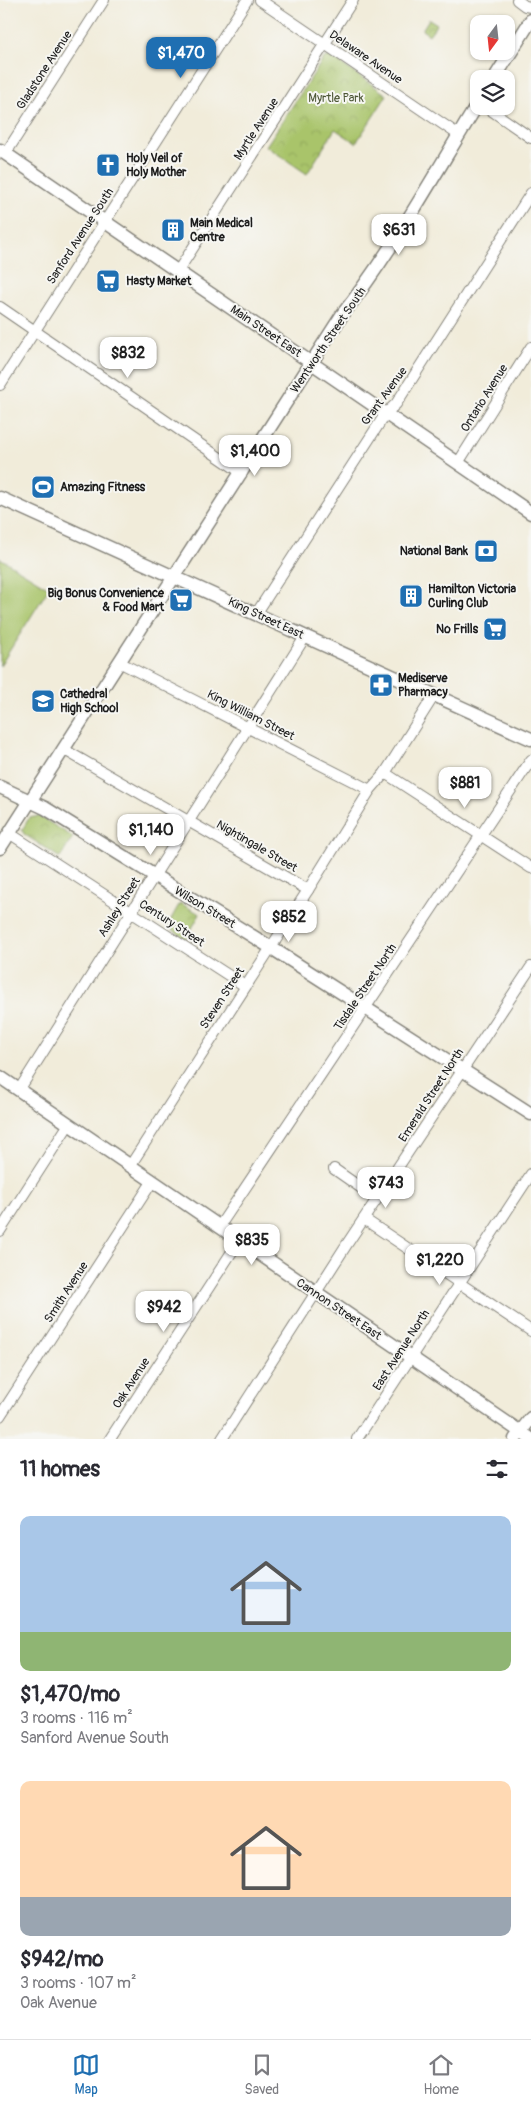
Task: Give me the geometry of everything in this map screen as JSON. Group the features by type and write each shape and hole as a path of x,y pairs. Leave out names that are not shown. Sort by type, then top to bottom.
{"main road":[{"path":"500,70 531,20"},
{"name":"Wentworth Street South","path":"0,848 312,363 374,271 454,146 458,135 471,115"},
{"name":"Main Street East","path":"3,152 531,513"},
{"name":"King Street East","path":"0,498 436,694 531,739"},
{"name":"Wilson Street","path":"0,788 30,801 270,947 531,1114"},
{"name":"Cannon Street East","path":"1,1080 19,1090 411,1357 522,1437"},
{"path":"522,1437 531,1418"}],"street":[{"name":"Gladstone Avenue","path":"3,152 104,0"},
{"name":"Sanford Avenue South","path":"0,384 247,0"},
{"name":"Delaware Avenue","path":"260,0 458,135"},
{"name":"Myrtle Avenue","path":"178,271 353,0"},
{"path":"517,0 525,6 531,7"},
{"path":"497,115 531,138"},
{"name":"Grant Avenue","path":"256,614 386,413 398,402 531,193"},
{"path":"0,307 242,473"},
{"name":"Ontario Avenue","path":"458,463 531,347"},
{"name":"Ashley Street","path":"19,1090 247,727 306,637"},
{"name":"King William Street","path":"119,662 370,790"},
{"name":"Steven Street","path":"130,1166 308,890 370,790 385,773 436,694"},
{"name":"Nightingale Street","path":"63,749 308,890"},
{"name":"Tisdale Street North","path":"219,1227 531,760"},
{"path":"385,773 531,868"},
{"name":"Century Street","path":"9,833 245,986"},
{"name":"Emerald Street North","path":"222,1439 315,1293 531,967"},
{"path":"0,1231 69,1124"},
{"path":"334,1170 377,1199"},
{"name":"East Avenue North","path":"357,1439 531,1174"},
{"name":"Smith Avenue","path":"0,1416 152,1182"},
{"path":"364,1219 459,1284 531,1330"},
{"name":"Oak Avenue","path":"110,1439 239,1241"}],"green space":[{"path":"429,19 437,24 429,35 422,30"},
{"name":"Myrtle Park","path":"330,56 387,95 356,143 335,129 307,174 266,146 324,58"},
{"path":"0,558 49,588 0,666"},
{"path":"39,816 73,837 60,858 24,834 22,830 29,818"},
{"path":"180,903 200,914 186,939 167,926"}],"place":[{"name":"Holy Veil of Holy Mother","path":"108,165"},
{"name":"Main Medical Centre","path":"173,230"},
{"name":"Hasty Market","path":"108,281"},
{"name":"Amazing Fitness","path":"43,487"},
{"name":"National Bank","path":"486,551"},
{"name":"Hamilton Victoria Curling Club","path":"411,596"},
{"name":"Big Bonus Convenience & Food Mart","path":"181,600"},
{"name":"No Frills","path":"495,629"},
{"name":"Mediserve Pharmacy","path":"381,685"},
{"name":"Cathedral High School","path":"43,701"}]}
